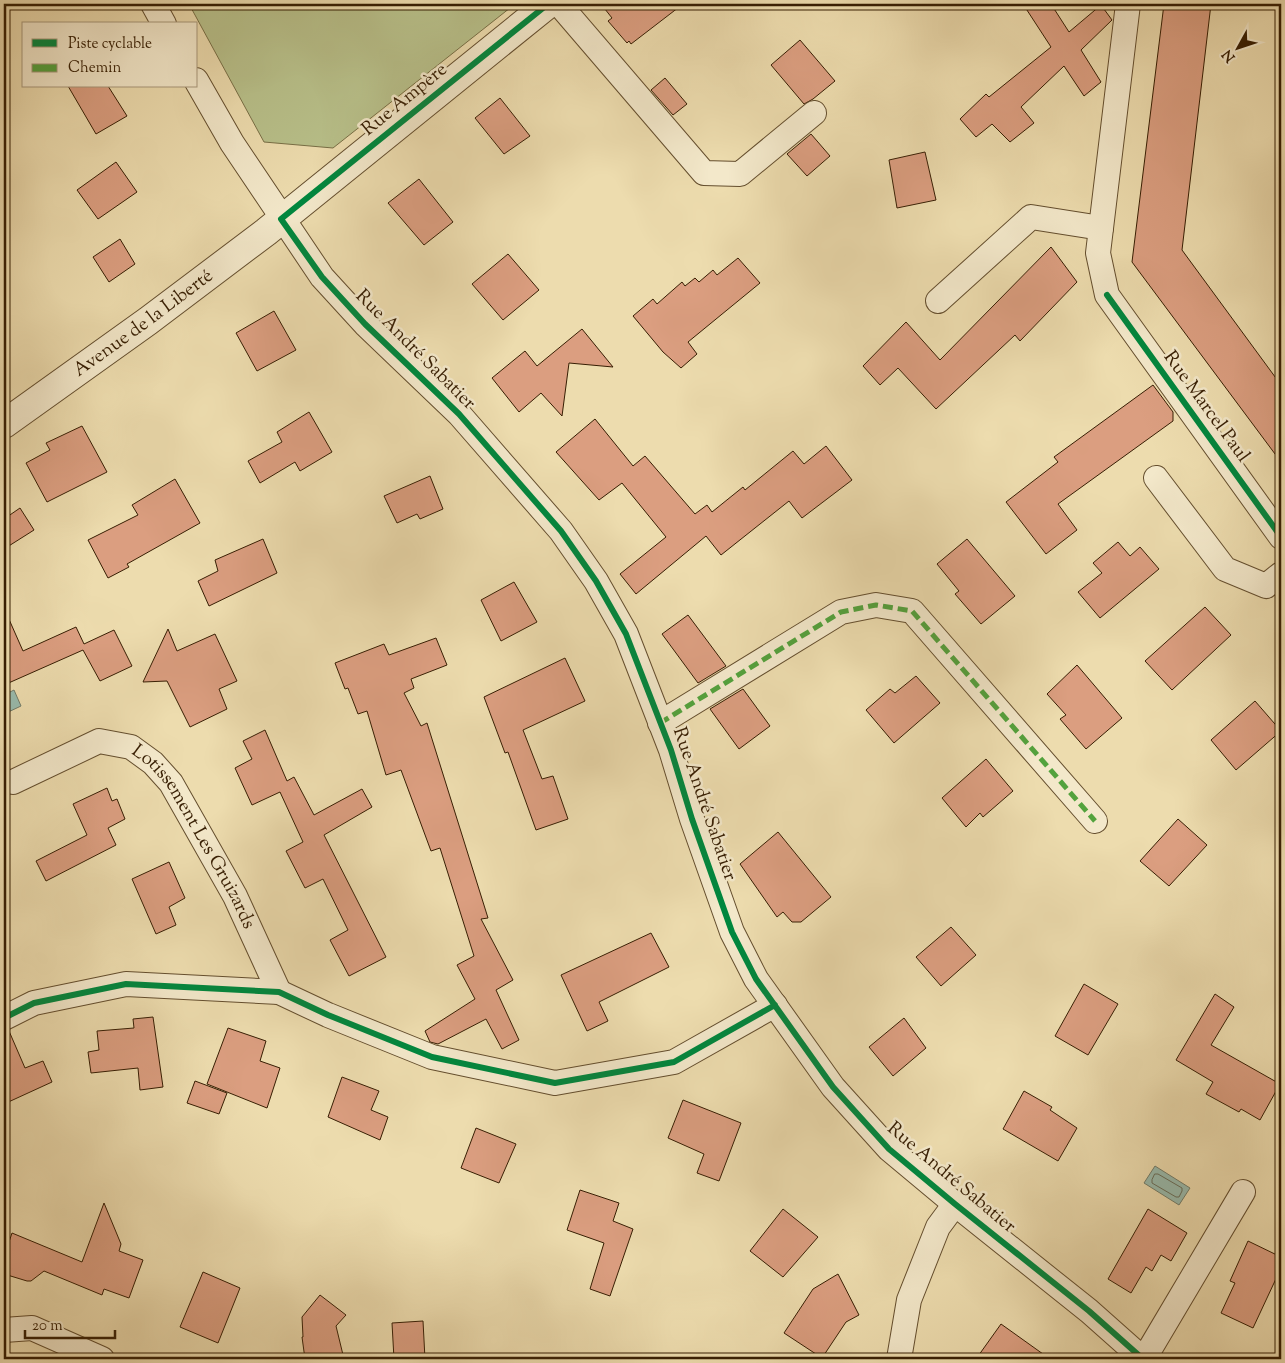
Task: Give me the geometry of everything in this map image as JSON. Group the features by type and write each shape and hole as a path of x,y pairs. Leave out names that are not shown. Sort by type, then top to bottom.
{"street":[{"path":"153,4 163,22"},
{"name":"Rue Ampère","path":"282,219 548,4"},
{"path":"559,4 704,173 740,174 814,113"},
{"name":"Rue Marcel Paul","path":"1128,4 1098,253 1107,294 1281,537"},
{"name":"Rue André Sabatier","path":"198,84 232,143 322,277 365,324 459,414 561,531 596,580 626,634 671,750 692,819 732,932 756,978 834,1087 889,1149 1089,1311 1144,1359"},
{"path":"938,301 1031,217 1101,228"},
{"name":"Avenue de la Liberté","path":"4,424 148,321 282,219"},
{"path":"1156,478 1225,569 1266,586 1281,574"},
{"name":"Rue André Sabatier","path":"660,723 842,612 876,605 912,611 1095,821"},
{"name":"Lotissement Les Gruizards","path":"12,782 99,741 131,747 153,763 171,783 235,896 279,992"},
{"path":"4,1018 34,1003 126,984 279,992 328,1015 432,1057 556,1083 674,1062 775,1005"},
{"path":"1144,1359 1243,1192"},
{"path":"899,1359 908,1300 932,1240 955,1204"},
{"path":"4,1330 32,1328 102,1359"}],"green space":[{"path":"189,4 515,4 333,148 264,142"}],"water":[{"path":"14,690 21,706 4,714 4,695"},
{"path":"1155,1166 1190,1188 1179,1205 1144,1183"}],"building":[{"path":"601,4 683,4 631,44 629,41 627,43 608,21 612,18"},
{"path":"1023,4 1051,4 1069,32 1101,5 1112,20 1081,50 1101,82 1084,96 1064,66 1021,107 1034,123 1010,142 992,124 976,137 960,119 986,94 989,97 1051,47"},
{"path":"1164,4 1211,4 1182,250 1281,385 1281,462 1132,262"},
{"path":"800,40 835,81 804,104 771,65"},
{"path":"665,78 687,104 673,115 651,90"},
{"path":"69,88 109,88 127,116 96,134"},
{"path":"500,98 530,136 504,154 475,118"},
{"path":"811,134 830,156 807,176 787,154"},
{"path":"925,152 936,200 897,208 889,160"},
{"path":"116,162 137,192 98,219 77,190"},
{"path":"419,179 453,222 424,245 388,203"},
{"path":"120,239 135,264 109,282 93,257"},
{"path":"1051,247 1077,282 1020,341 1015,335 936,409 898,368 880,385 863,366 906,322 940,360"},
{"path":"508,254 539,290 503,320 472,284"},
{"path":"738,258 760,283 688,342 697,354 681,368 663,352 633,316 653,299 657,304 682,282 685,286 695,278 699,282 713,270 717,275"},
{"path":"274,311 296,350 257,371 236,333"},
{"path":"582,329 613,367 569,363 562,416 541,393 519,412 492,378 525,351 537,366"},
{"path":"1153,385 1173,412 1173,421 1058,504 1077,530 1046,554 1006,502 1058,462 1054,457"},
{"path":"309,412 332,452 300,471 295,462 260,483 248,461 282,442 277,432"},
{"path":"595,419 633,466 645,456 695,514 707,505 712,512 743,487 745,490 793,451 804,464 826,446 852,480 802,518 789,501 721,555 706,536 636,594 620,574 666,537 622,483 599,500 556,452"},
{"path":"82,426 107,472 47,502 26,463 50,450 46,443"},
{"path":"430,476 443,509 420,519 417,514 397,523 384,496"},
{"path":"175,479 200,523 127,564 129,567 108,578 88,540 138,515 132,505"},
{"path":"20,508 34,530 4,549 4,519"},
{"path":"263,539 277,573 209,606 198,581 218,571 215,560"},
{"path":"967,539 1015,596 981,624 955,594 959,591 937,564"},
{"path":"1118,542 1130,556 1140,547 1159,569 1100,618 1078,592 1102,573 1093,563"},
{"path":"514,582 537,622 501,641 481,600"},
{"path":"1205,607 1231,635 1172,690 1145,661"},
{"path":"4,608 23,651 76,627 84,644 114,630 132,666 100,681 83,650 4,685"},
{"path":"688,615 726,666 698,683 662,634"},
{"path":"168,629 177,651 215,634 237,681 219,689 227,709 190,727 167,681 143,682"},
{"path":"436,638 447,665 411,679 414,688 404,693 421,726 427,723 488,918 481,919 513,980 496,990 519,1040 502,1049 486,1019 438,1044 430,1042 425,1031 475,999 457,965 474,956 440,848 431,851 401,770 386,775 367,711 358,714 348,688 345,689 335,663 384,644 389,655"},
{"path":"565,658 585,701 523,730 542,779 553,776 568,819 536,830 508,752 505,753 484,697"},
{"path":"1077,665 1122,718 1086,749 1060,719 1066,715 1047,694"},
{"path":"916,676 940,703 894,743 866,710 890,689 895,693"},
{"path":"743,689 770,726 739,749 710,709"},
{"path":"1255,701 1281,731 1236,770 1211,740"},
{"path":"265,730 287,781 294,777 314,815 362,789 372,807 324,835 386,957 349,976 330,940 348,930 323,879 305,888 286,851 303,842 280,792 252,805 235,768 252,759 243,741"},
{"path":"986,759 1013,791 983,817 980,813 966,827 942,798"},
{"path":"107,788 112,801 117,799 125,819 108,828 116,845 46,881 36,861 87,835 73,804"},
{"path":"1178,819 1207,845 1169,886 1140,861"},
{"path":"778,832 831,897 801,922 792,922 783,912 777,917 740,864"},
{"path":"169,862 185,898 169,907 176,925 156,934 132,879"},
{"path":"951,927 976,955 941,986 916,957"},
{"path":"651,933 669,967 599,1002 608,1021 587,1031 561,975"},
{"path":"1084,984 1118,1004 1088,1055 1055,1036"},
{"path":"1215,994 1234,1007 1211,1045 1280,1084 1260,1120 1241,1109 1239,1112 1206,1094 1213,1082 1176,1060"},
{"path":"153,1017 163,1087 140,1090 138,1068 91,1073 88,1052 99,1050 97,1031 134,1028 133,1019"},
{"path":"904,1018 926,1048 893,1076 869,1047"},
{"path":"228,1028 266,1041 260,1061 280,1068 267,1108 207,1084"},
{"path":"9,1031 25,1068 43,1061 52,1082 4,1104 4,1032"},
{"path":"342,1077 379,1091 371,1110 388,1117 380,1140 328,1117"},
{"path":"195,1081 227,1093 219,1114 187,1103"},
{"path":"1024,1091 1052,1107 1050,1110 1077,1128 1058,1161 1003,1129"},
{"path":"683,1100 741,1123 719,1181 697,1173 704,1154 668,1138"},
{"path":"476,1128 516,1144 499,1183 461,1168"},
{"path":"580,1190 619,1203 613,1221 633,1229 610,1296 590,1289 604,1243 567,1230"},
{"path":"104,1203 121,1244 119,1251 143,1260 129,1298 104,1289 102,1295 44,1271 31,1281 4,1274 4,1257 12,1233 82,1262"},
{"path":"783,1209 818,1237 783,1277 750,1251"},
{"path":"1148,1209 1187,1233 1171,1261 1161,1255 1152,1271 1146,1267 1131,1293 1108,1279"},
{"path":"1248,1241 1281,1257 1281,1268 1253,1328 1221,1313 1235,1283 1230,1281"},
{"path":"203,1272 240,1288 218,1343 180,1327"},
{"path":"838,1274 859,1315 846,1322 822,1358 784,1333 813,1289"},
{"path":"320,1295 346,1315 336,1326 344,1359 305,1359 302,1317"},
{"path":"423,1321 425,1359 394,1359 392,1323"},
{"path":"1001,1324 1050,1359 976,1359"}],"marked path":[{"path":"660,723 841,612 876,605 912,611 1095,821"}],"cycle path":[{"path":"548,4 281,219 322,277 365,324 459,414 561,531 596,581 626,634 671,750 692,819 732,932 756,979 833,1087 889,1149 1089,1311 1143,1359"},
{"path":"1107,295 1281,537"},
{"path":"4,1018 34,1003 126,984 279,992 328,1015 432,1057 555,1083 674,1062 775,1005"}]}
